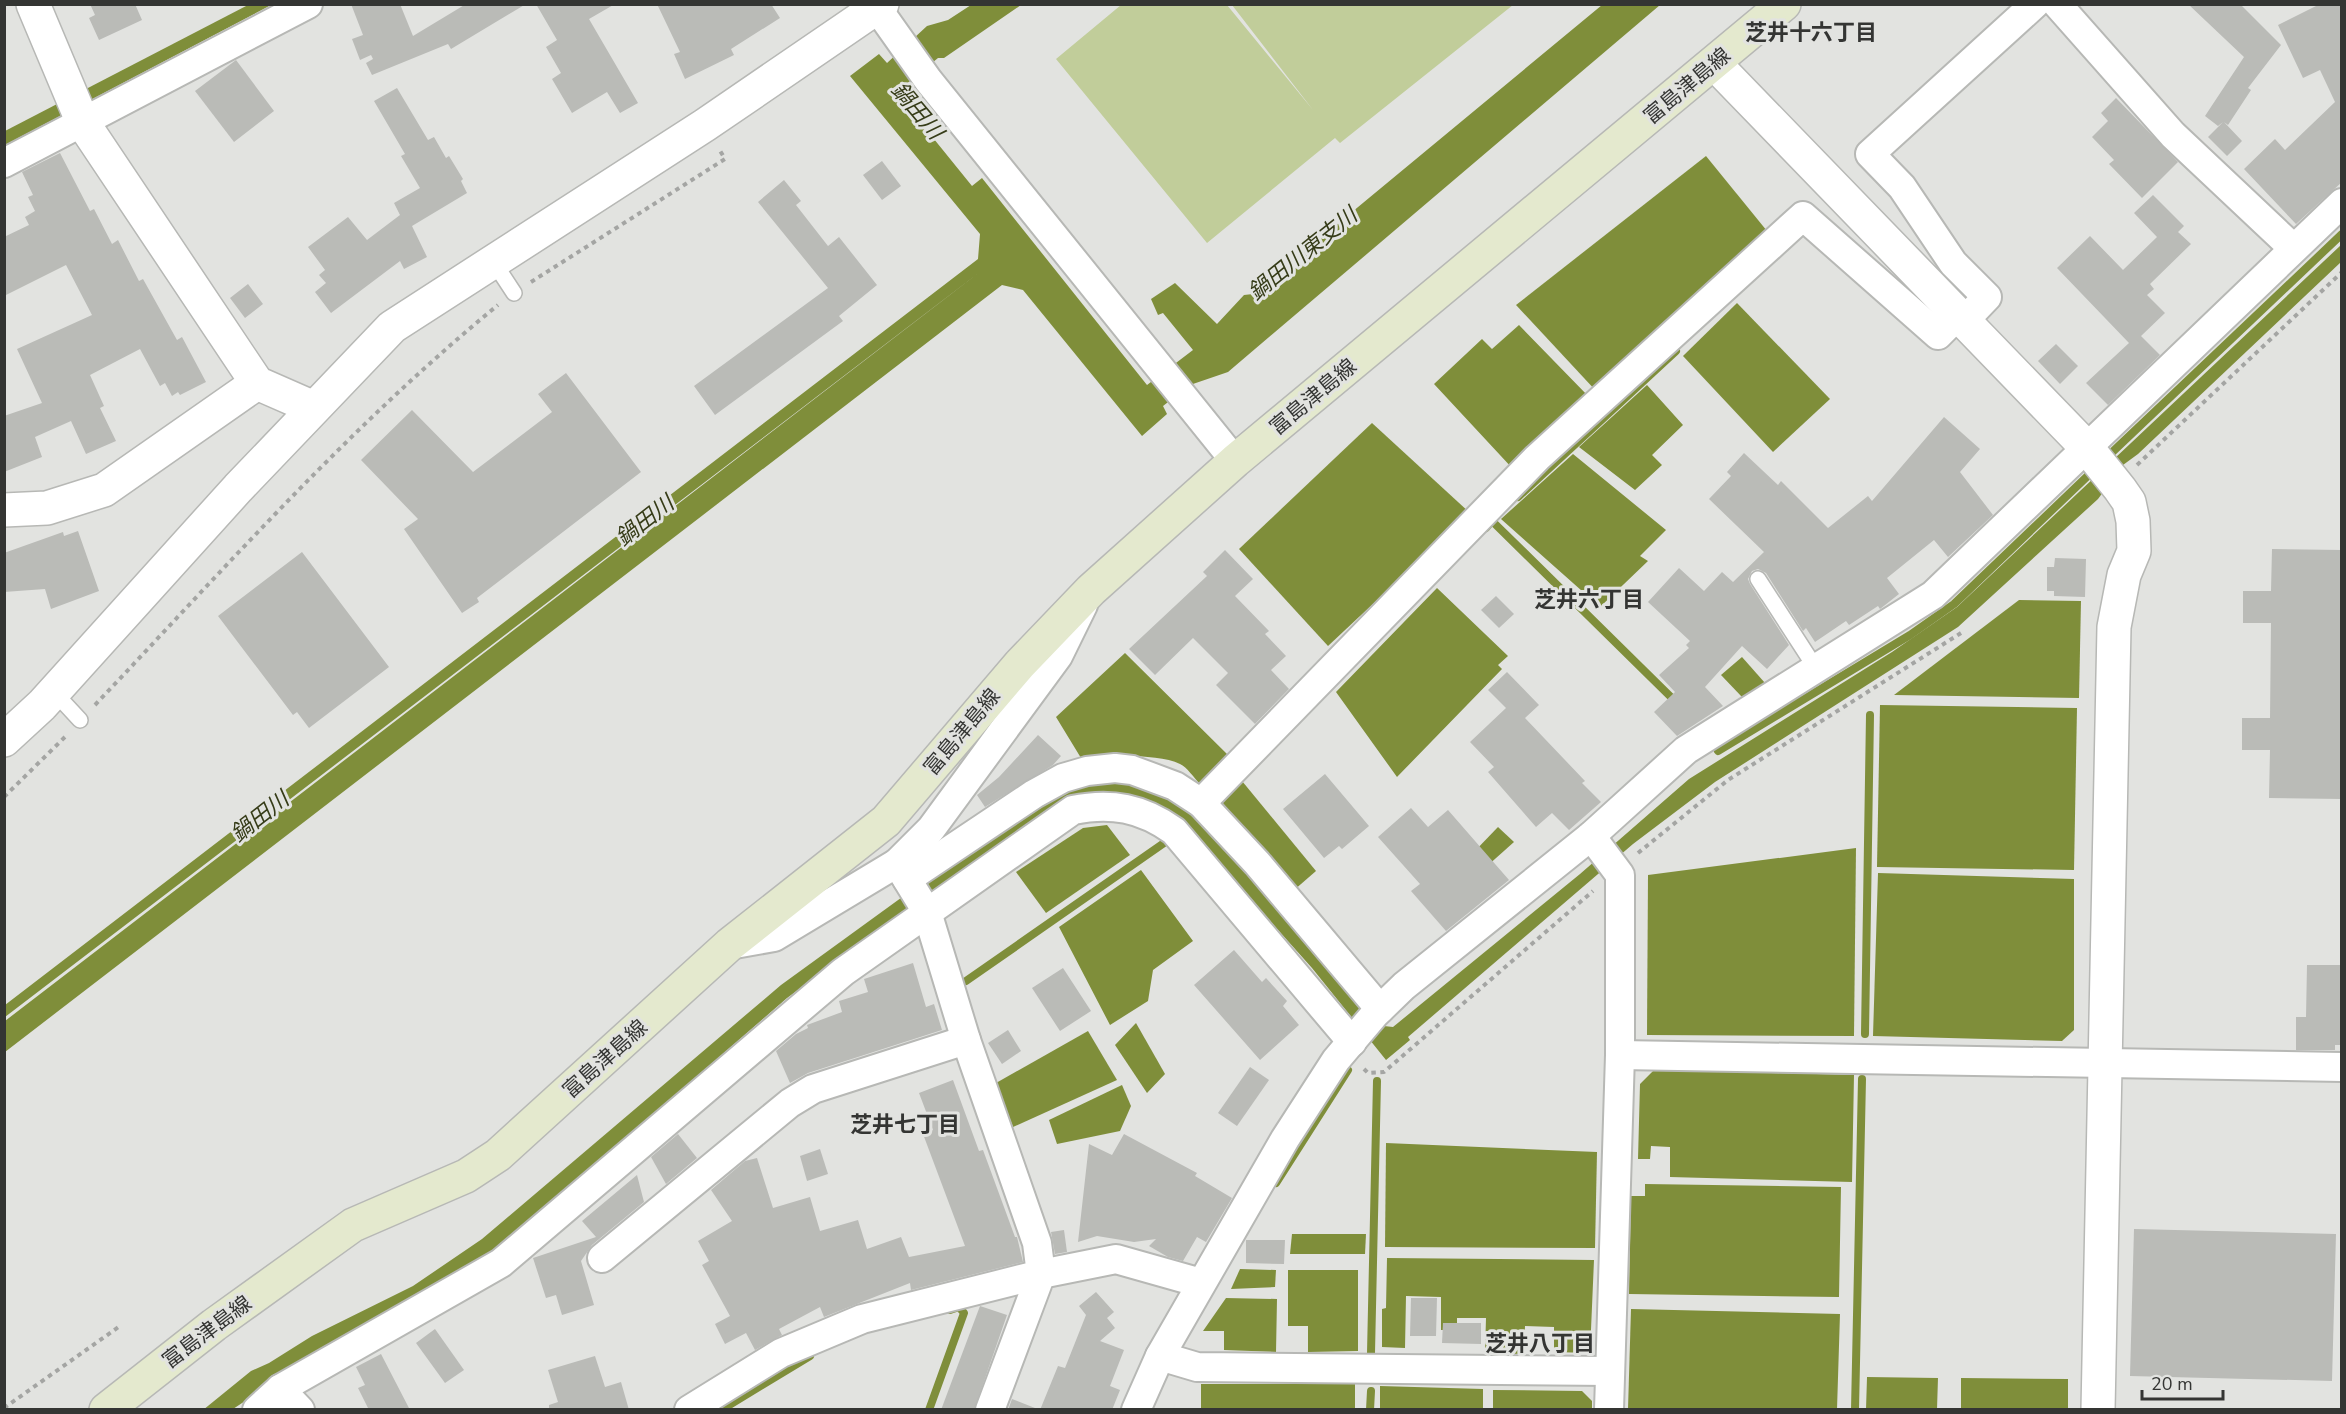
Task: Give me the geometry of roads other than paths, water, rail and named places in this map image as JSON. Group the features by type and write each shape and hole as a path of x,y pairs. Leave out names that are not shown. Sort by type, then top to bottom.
{"main road":[{"name":"富島津島線","path":"106,1410 214,1325 352,1225 466,1176 498,1155 729,945 886,821 1020,664 1091,590 1191,503 1235,461 1784,4"}],"street":[{"path":"33,4 77,109 257,383 314,408"},
{"path":"4,163 77,109 308,4"},
{"path":"1201,802 1537,458 1803,216 1938,335 1987,297 1953,263 1902,187 1870,154 2035,4"},
{"path":"2057,4 2173,135 2293,248"},
{"path":"4,740 54,692 314,408 392,327 705,125 879,6 924,74 1235,461"},
{"path":"1714,63 2091,453 2117,484 2131,512 2134,551 2124,575 2114,627 2098,1410"},
{"path":"1136,1410 1160,1356 1285,1139 1349,1045 1377,1012 1444,952 1591,836 1686,750 1933,595 2091,453 2293,248 2342,203"},
{"path":"4,510 47,508 104,490 257,383"},
{"path":"905,875 931,830 1058,656 1091,590"},
{"path":"729,945 774,937 905,875 1063,778 1087,771 1115,768 1132,770 1175,786 1201,802 1257,863 1377,1012"},
{"path":"257,1410 280,1389 501,1263 843,972 1073,810 1111,806 1137,811 1174,831 1349,1045"},
{"path":"1591,836 1620,875 1620,1055 1609,1410"},
{"path":"905,875 927,912 966,1040 1037,1243 1041,1274 990,1410"},
{"path":"602,1258 790,1103 813,1089 966,1040"},
{"path":"1620,1055 2342,1067"},
{"path":"689,1410 781,1353 862,1318 1041,1274 1116,1259 1201,1282"},
{"path":"1160,1356 1197,1367 1610,1371"},
{"path":"280,1389 300,1410"}],"lane":[{"path":"493,261 514,293"},
{"path":"1758,579 1815,667"},
{"path":"54,692 80,720"}],"water":[{"path":"248,5 271,5 5,145 5,131"},
{"path":"971,5 1021,5 944,58 938,58 904,86 929,116 921,123 972,186 982,178 1147,385 1193,350 1163,313 1158,315 1151,299 1175,283 1217,324 1244,295 1253,294 1602,5 1660,5 1228,372 1190,385 1163,406 1167,414 1142,436 1023,290 1002,285 5,1052 5,1021 985,268 5,1017 5,1005 978,259 980,234 850,76 879,54 887,63 927,26 948,20"},
{"path":"1706,156 1767,231 1597,392 1516,305"},
{"path":"2341,245 2341,262 2138,454 2123,465 2098,499 1958,627 1715,782 1633,844 1408,1037 1410,1040 1386,1060 1312,968 1179,819 1110,794 850,952 787,998 523,1228 482,1260 287,1373 233,1409 203,1410 251,1371 269,1363 312,1336 413,1286 482,1239 781,985 1033,802 1119,775 1197,811 1364,1010 1384,1026 1393,1027 1580,874 1689,779 1892,652 1957,607"},
{"path":"1737,303 1830,399 1773,452 1683,356"},
{"path":"1519,325 1590,398 1513,469 1434,384 1482,339 1492,349"},
{"path":"1647,385 1683,425 1652,455 1662,465 1635,490 1579,447"},
{"path":"1372,423 1470,513 1328,646 1239,549"},
{"path":"1573,454 1666,530 1640,556 1648,561 1600,607 1501,519"},
{"path":"1437,588 1508,656 1498,665 1502,669 1397,777 1336,692"},
{"path":"2019,600 2081,601 2079,698 1894,695"},
{"path":"1125,653 1228,755 1200,784 1183,765 1158,758 1131,756 1081,758 1056,717"},
{"path":"1742,657 1765,683 1742,697 1721,675"},
{"path":"1880,705 2077,708 2074,870 1877,867"},
{"path":"1242,781 1316,871 1293,891 1222,802"},
{"path":"1107,825 1130,855 1046,913 1016,872 1083,828"},
{"path":"1498,827 1514,842 1486,867 1472,854"},
{"path":"1856,848 1854,1036 1647,1035 1648,875"},
{"path":"1141,870 1193,941 1153,970 1148,1001 1110,1025 1059,927"},
{"path":"1878,873 2074,879 2074,1030 2062,1041 1873,1036"},
{"path":"1136,1023 1165,1074 1147,1093 1115,1045"},
{"path":"1088,1031 1117,1080 1013,1127 996,1083"},
{"path":"1654,1070 1854,1075 1852,1182 1670,1177 1670,1147 1651,1146 1650,1159 1638,1159 1640,1084"},
{"path":"1122,1085 1131,1106 1120,1131 1057,1144 1049,1120"},
{"path":"1386,1143 1597,1152 1595,1248 1385,1247"},
{"path":"1645,1184 1841,1187 1839,1297 1629,1294 1631,1196 1645,1196"},
{"path":"1292,1234 1366,1234 1365,1254 1290,1254"},
{"path":"1387,1258 1594,1260 1590,1353 1554,1352 1554,1327 1525,1326 1524,1354 1485,1353 1486,1318 1457,1318 1457,1330 1441,1330 1441,1297 1406,1296 1405,1348 1382,1347 1382,1309 1386,1308"},
{"path":"1240,1269 1276,1270 1275,1287 1231,1289"},
{"path":"1288,1270 1358,1270 1358,1351 1308,1352 1308,1326 1288,1326"},
{"path":"1226,1298 1277,1299 1276,1352 1224,1350 1224,1331 1203,1331"},
{"path":"1631,1309 1840,1314 1837,1409 1628,1409"},
{"path":"1867,1377 1938,1378 1937,1409 1866,1409"},
{"path":"1961,1378 2068,1379 2068,1409 1961,1409"},
{"path":"1201,1384 1355,1384 1355,1409 1201,1409"},
{"path":"1380,1386 1483,1389 1483,1409 1380,1409"},
{"path":"1493,1390 1582,1391 1592,1401 1592,1409 1493,1409"}],"waterway":[{"path":"2105,459 2342,234"},
{"path":"1518,497 1676,351"},
{"path":"1718,751 1910,635 1954,604 2096,468"},
{"path":"1486,528 1492,521 1678,704"},
{"path":"1865,1034 1870,715"},
{"path":"966,981 1164,843"},
{"path":"1276,1183 1348,1070"},
{"path":"1855,1410 1862,1079"},
{"path":"1371,1353 1377,1081"},
{"path":"929,1410 964,1313 959,1307 950,1310"},
{"path":"721,1410 810,1356"},
{"path":"1370,1410 1371,1391"}],"district":[{"name":"芝井十六丁目","path":"1811,33"},
{"name":"芝井六丁目","path":"1589,600"},
{"name":"芝井七丁目","path":"905,1125"},
{"name":"芝井八丁目","path":"1540,1344"}],"water label":[{"name":"鍋田川","path":"917,111"},
{"name":"鍋田川東支川","path":"1303,254"},
{"name":"鍋田川","path":"645,521"},
{"name":"鍋田川","path":"260,817"}]}
